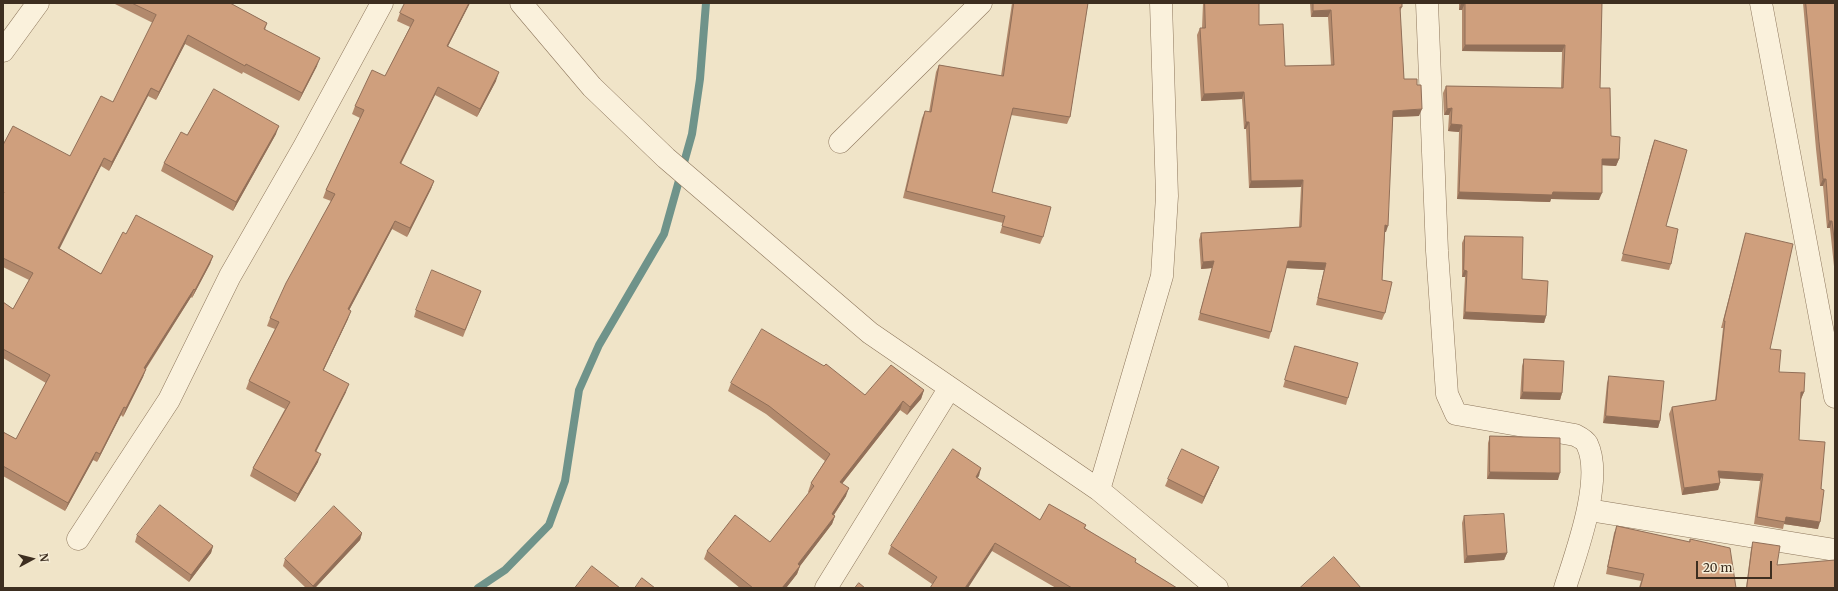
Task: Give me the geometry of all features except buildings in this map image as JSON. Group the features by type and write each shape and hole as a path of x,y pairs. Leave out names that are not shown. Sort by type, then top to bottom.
{"street":[{"path":"3,51 38,3"},
{"path":"78,539 168,400 230,276 304,146 382,3"},
{"path":"521,3 592,87 666,158 870,333 949,389 1098,490 1217,588"},
{"path":"840,142 981,3"},
{"path":"1098,490 1162,276 1167,196 1161,3"},
{"path":"1427,3 1437,251 1447,394 1456,414 1575,435 1586,443 1592,458 1589,510 1565,588"},
{"path":"1761,3 1835,397"},
{"path":"826,588 949,389"},
{"path":"1589,510 1835,550"}],"waterway":[{"path":"478,588 505,570 549,525 565,481 579,390 599,345 664,234 692,134 700,79 706,3"}]}
